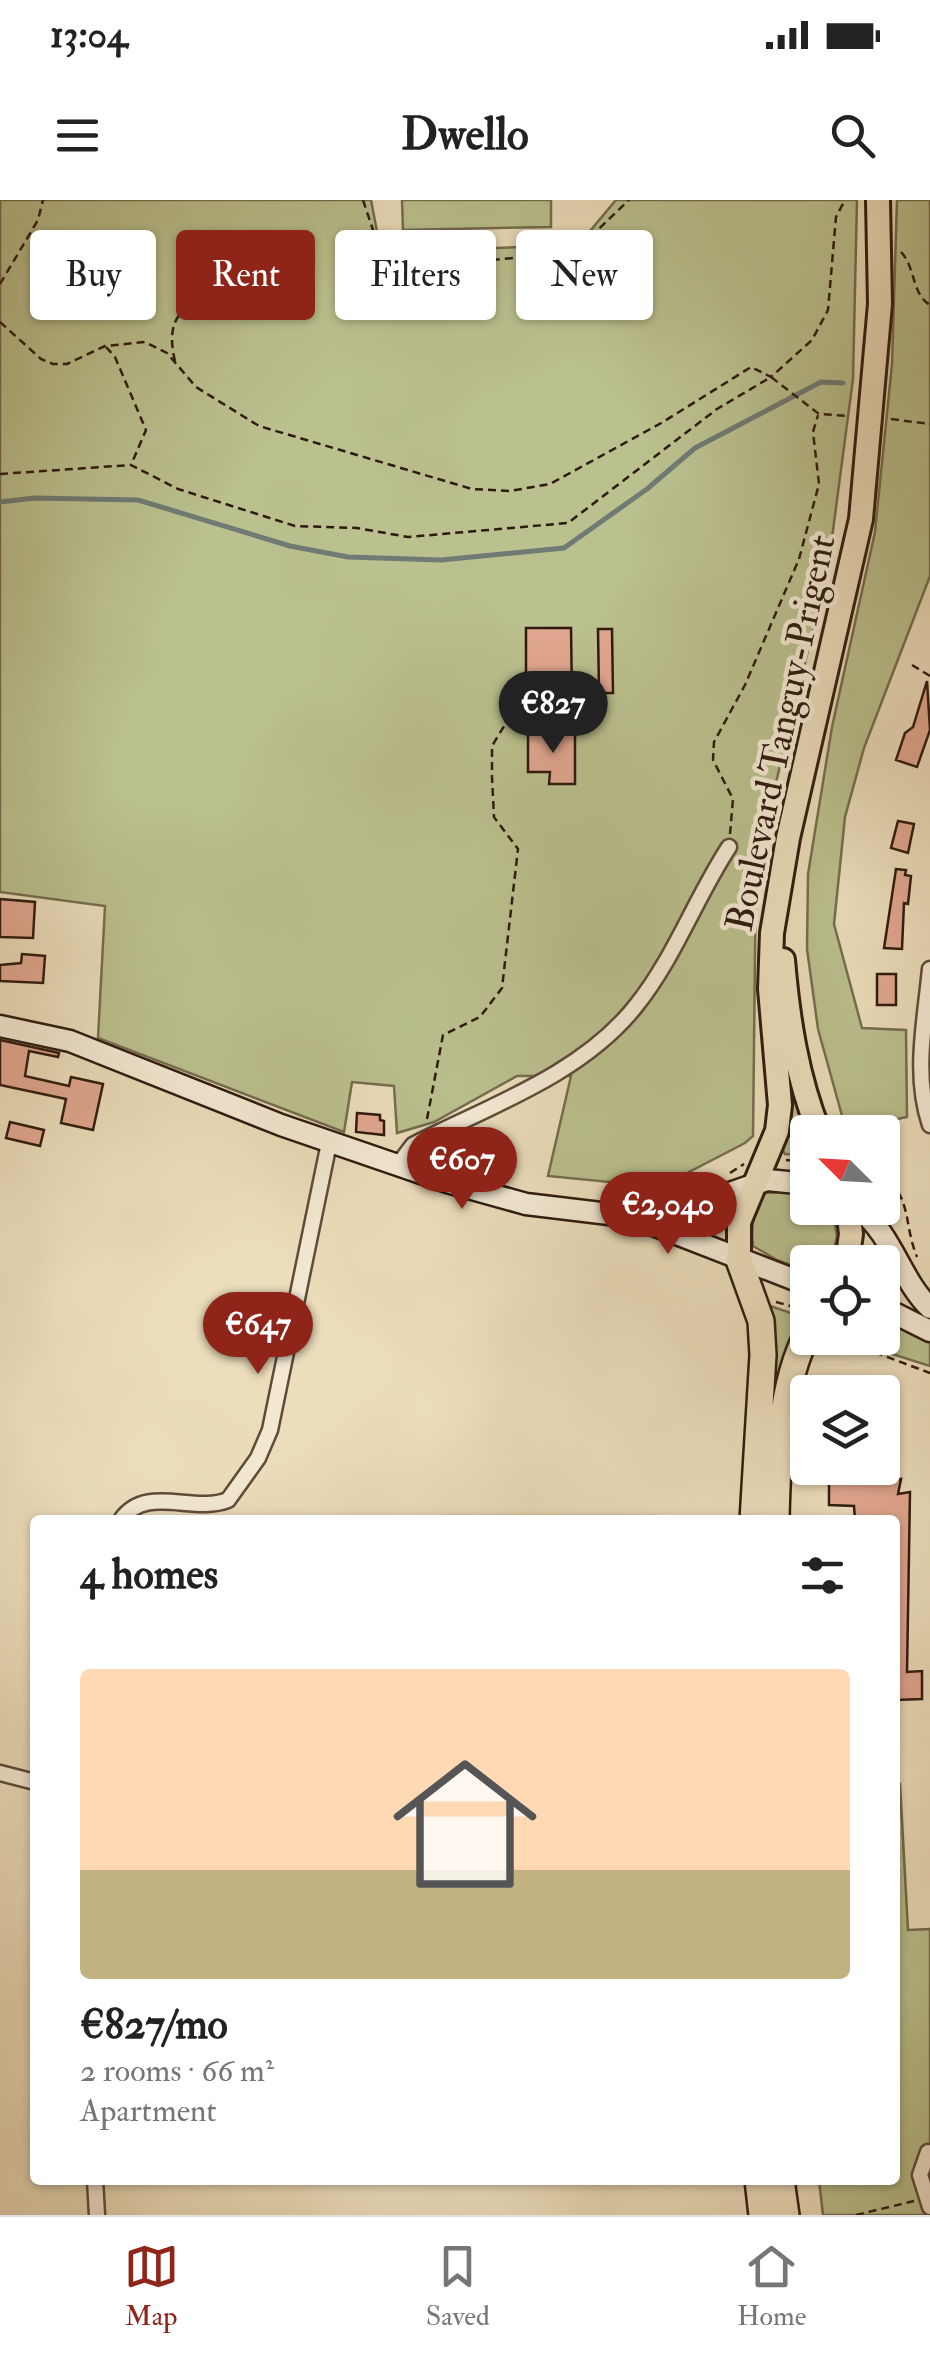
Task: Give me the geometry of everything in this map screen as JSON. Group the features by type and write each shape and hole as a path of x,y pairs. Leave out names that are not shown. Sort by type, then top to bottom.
{"highway":[{"path":"739,1260 760,1321 763,1355 753,1515"},
{"path":"776,1515 778,1470 797,1355"},
{"path":"759,2185 762,2215"},
{"path":"783,2185 786,2215"}],"main road":[{"name":"Boulevard Tanguy-Prigent","path":"739,1260 739,1222 777,1131 780,1104 770,989 772,934 861,519 880,304 878,200"},
{"path":"781,880 788,1017 813,1115"}],"street":[{"path":"398,1165 402,1156 423,1140 557,1072 634,1009 667,960 702,889 730,847"},
{"path":"930,970 920,1066 922,1101 930,1125"},
{"path":"0,1026 70,1041 329,1143 526,1204 609,1214 656,1226 790,1279"},
{"path":"127,1515 143,1502 161,1500 200,1507 228,1500 258,1458 273,1419 329,1143"},
{"path":"609,1214 704,1202 753,1182 790,1183"},
{"path":"876,1225 919,1297 930,1308"},
{"path":"900,1316 930,1332"},
{"path":"0,1773 30,1781"},
{"path":"928,2152 920,2175 928,2203"},
{"path":"95,2185 98,2215"}],"path":[{"path":"0,284 38,220 43,200"},
{"path":"363,200 381,254 395,262 420,265 567,253 581,246 629,200"},
{"path":"0,474 131,465 178,490 296,526 357,528 408,537 568,523 717,409 772,376 812,340 828,310 836,217 844,200"},
{"path":"891,249 906,256 919,297 930,305"},
{"path":"176,320 171,342 176,363"},
{"path":"0,322 41,359 54,364 67,364 104,346 146,342 167,353 196,387 258,426 472,489 510,491 550,484 663,422 751,367 772,376 819,414 854,416"},
{"path":"104,346 115,357 146,430 131,465"},
{"path":"730,847 733,799 713,760 714,742 745,685 799,560 820,484 813,432 819,414"},
{"path":"891,419 930,424"},
{"path":"912,665 930,676"},
{"path":"423,1140 443,1035 480,1017 502,988 518,849 494,817 492,746 515,708"},
{"path":"900,1192 906,1205 910,1240 922,1268"},
{"path":"882,1355 930,1373"},
{"path":"856,2215 869,2209 928,2203"}],"green space":[{"path":"0,200 371,200 377,230 335,230 335,320 496,320 496,248 516,247 516,320 653,320 653,230 591,230 616,200 857,200 853,379 828,568 756,865 753,1136 745,1143 660,1187 548,1176 571,1076 517,1076 434,1122 397,1133 394,1086 352,1082 344,1132 98,1038 105,906 0,892"},
{"path":"402,200 551,200 551,227 403,230"},
{"path":"897,200 930,200 930,576 864,748 845,817 834,924 862,1028 906,1030 907,1117 900,1118 900,1115 842,1115 818,1029 807,949 808,874 832,727 875,532 892,364"},
{"path":"793,1079 803,1115 790,1115 790,1154 782,1149 788,1080"},
{"path":"765,1193 790,1193 790,1225 835,1225 835,1245 790,1245 790,1265 753,1246 754,1218"},
{"path":"764,1304 790,1313 790,1343 776,1402 772,1456"},
{"path":"900,1326 930,1341 930,1366 895,1355 900,1355"},
{"path":"900,1784 908,1930 930,1929 930,2215 823,2215 820,2185 900,2185"}],"building":[{"path":"526,628 571,628 572,697 526,697"},
{"path":"598,629 612,629 613,693 599,693"},
{"path":"927,681 930,730 917,767 896,760 905,733 913,727"},
{"path":"528,732 575,732 575,784 549,784 550,772 528,772"},
{"path":"898,821 914,824 908,853 891,848"},
{"path":"896,869 906,870 905,875 911,876 908,904 904,903 902,949 884,948"},
{"path":"0,899 35,902 33,938 0,937"},
{"path":"22,954 45,956 43,983 0,981 0,965 21,963"},
{"path":"877,974 896,974 896,1005 877,1005"},
{"path":"0,1040 59,1053 58,1057 29,1051 25,1076 69,1086 71,1077 103,1084 93,1130 61,1123 66,1099 0,1085"},
{"path":"357,1113 380,1115 384,1135 356,1132"},
{"path":"10,1122 44,1130 40,1146 6,1138"},
{"path":"829,1485 900,1485 898,1494 910,1492 907,1672 922,1671 922,1699 900,1700 900,1515 855,1515 854,1506 829,1505"}],"waterway":[{"path":"0,502 34,498 138,500 290,546 348,557 441,560 564,548 647,489 695,448 821,382 843,383"}]}
